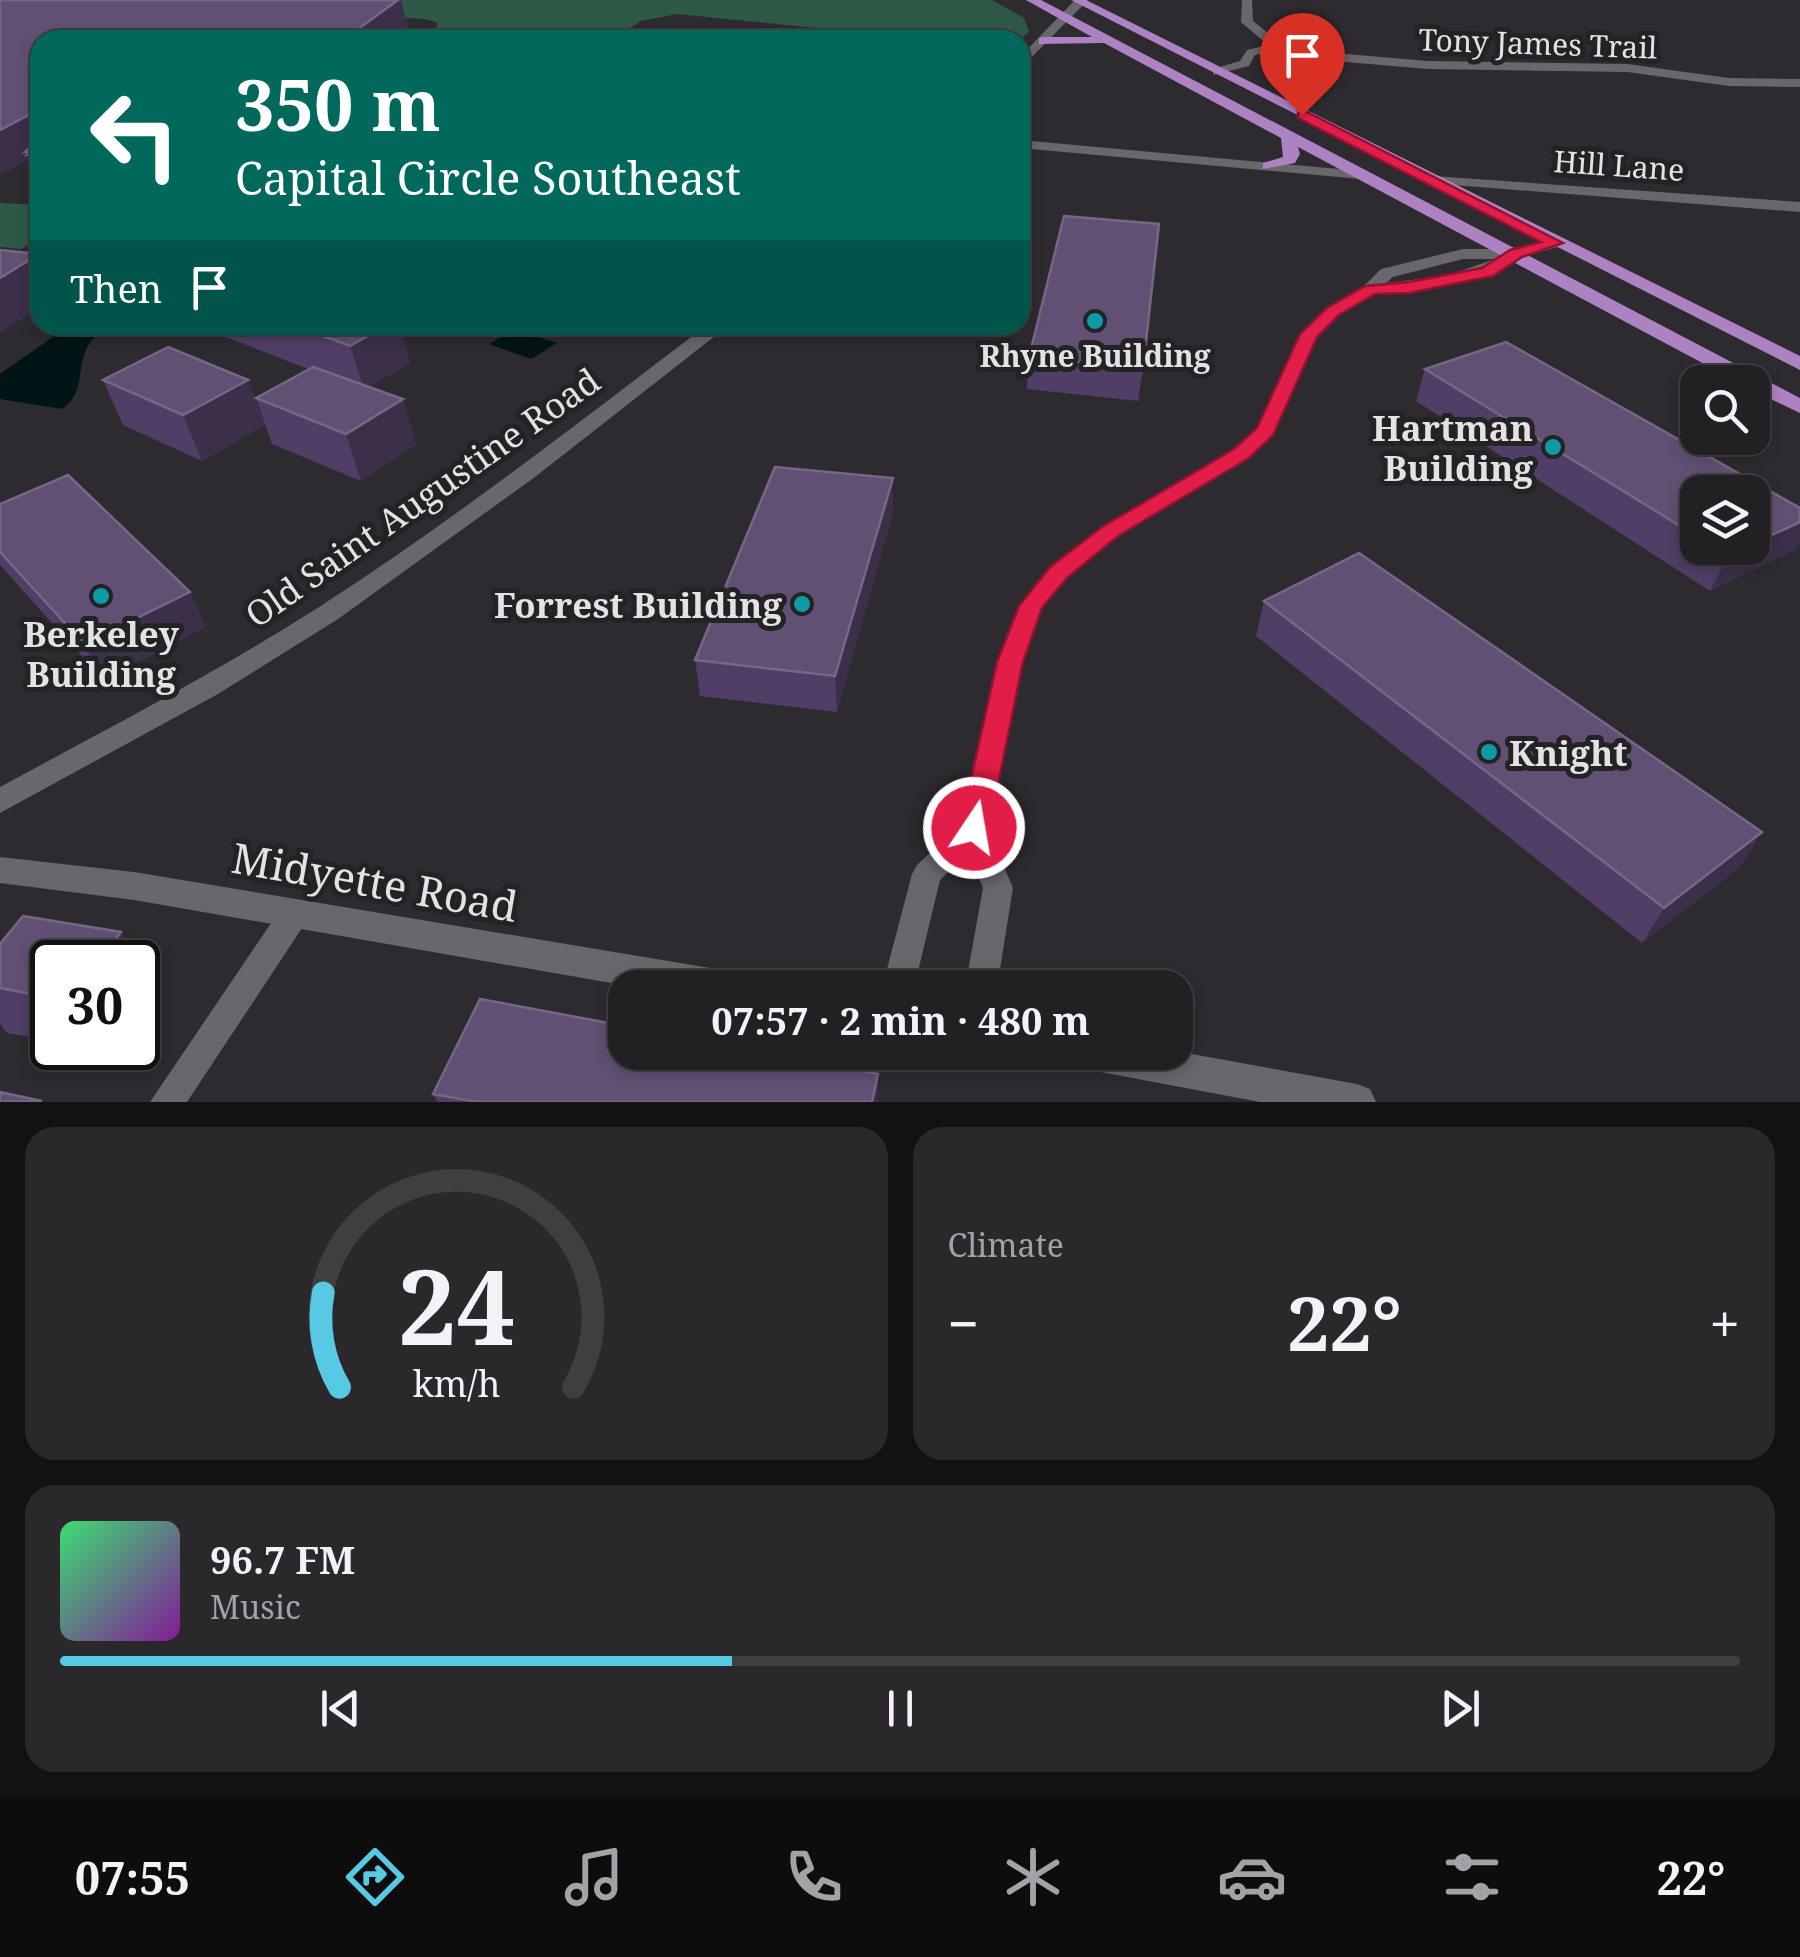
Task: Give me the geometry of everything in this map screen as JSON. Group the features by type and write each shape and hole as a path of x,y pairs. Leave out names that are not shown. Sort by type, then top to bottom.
{"main road":[{"path":"1032,0 1800,407"},
{"path":"1080,1 1800,364"},
{"path":"1044,42 1076,39 1111,43"},
{"path":"1269,166 1289,160 1292,154 1288,136"}],"street":[{"path":"1247,0 1247,22 1275,44"},
{"path":"1030,55 1080,1"},
{"path":"1218,72 1246,63 1251,52 1275,44"},
{"name":"Tony James Trail","path":"1275,44 1346,58 1415,64 1626,68 1729,82 1800,84"},
{"path":"1030,145 1361,175"},
{"name":"Hill Lane","path":"1433,180 1800,208"},
{"path":"903,970 927,874 974,828 1010,662 1031,606 1058,572 1110,532 1165,502 1254,442 1266,430 1281,402 1309,334 1333,312 1371,290 1409,288 1487,272 1516,254 1555,243"},
{"name":"Old Saint Augustine Road","path":"0,801 258,657 326,614 437,538 706,335"},
{"path":"974,828 998,888 983,970"},
{"name":"Midyette Road","path":"0,870 134,886 629,970"},
{"path":"168,1102 296,913"},
{"path":"1183,1070 1357,1102"}],"green space":[{"path":"367,0 992,0 1024,18 1028,30 836,30 677,14 641,21 627,30 435,30 438,23 426,19 343,14"},
{"path":"0,203 30,204 30,244 21,249 0,247"}],"shaded area":[{"path":"56,335 96,335 86,349 73,399 62,409 0,399 0,374"},
{"path":"505,335 533,335 557,343 531,359 489,344"}],"building":[{"path":"0,0 398,0 357,30 30,30 30,114 0,130"},
{"name":"Rhyne Building","path":"1064,216 1159,224 1143,369 1029,357"},
{"path":"0,250 30,253 30,260 0,278"},
{"path":"320,335 369,335 350,346"},
{"path":"1506,342 1680,440 1680,455 1706,455 1742,475 1680,475 1680,526 1425,369"},
{"path":"168,347 248,380 183,415 103,380"},
{"path":"313,367 403,399 346,434 256,398"},
{"name":"Forrest Building","path":"775,467 893,478 835,676 695,660"},
{"name":"Berkeley Building","path":"68,475 190,592 84,644 0,552 0,504"},
{"path":"1770,491 1800,508 1800,522 1770,536"},
{"name":"Knight","path":"1359,553 1762,832 1664,908 1264,601"},
{"path":"23,916 121,932 115,940 30,940 30,994 0,988 0,944"},
{"path":"480,999 608,1023 608,1070 858,1070 878,1074 872,1102 477,1102 433,1094"},
{"path":"0,1092 42,1101 0,1102"}],"place":[{"name":"Rhyne Building","path":"1095,321"},
{"name":"Hartman Building","path":"1553,447"},
{"name":"Berkeley Building","path":"101,596"},
{"name":"Forrest Building","path":"802,604"},
{"name":"Knight","path":"1489,752"}],"route":[{"path":"974,828 1010,662 1031,606 1058,572 1110,532 1242,453 1266,430 1309,334 1333,312 1371,290 1409,288 1487,272 1516,254 1555,243 1302,115"}]}
